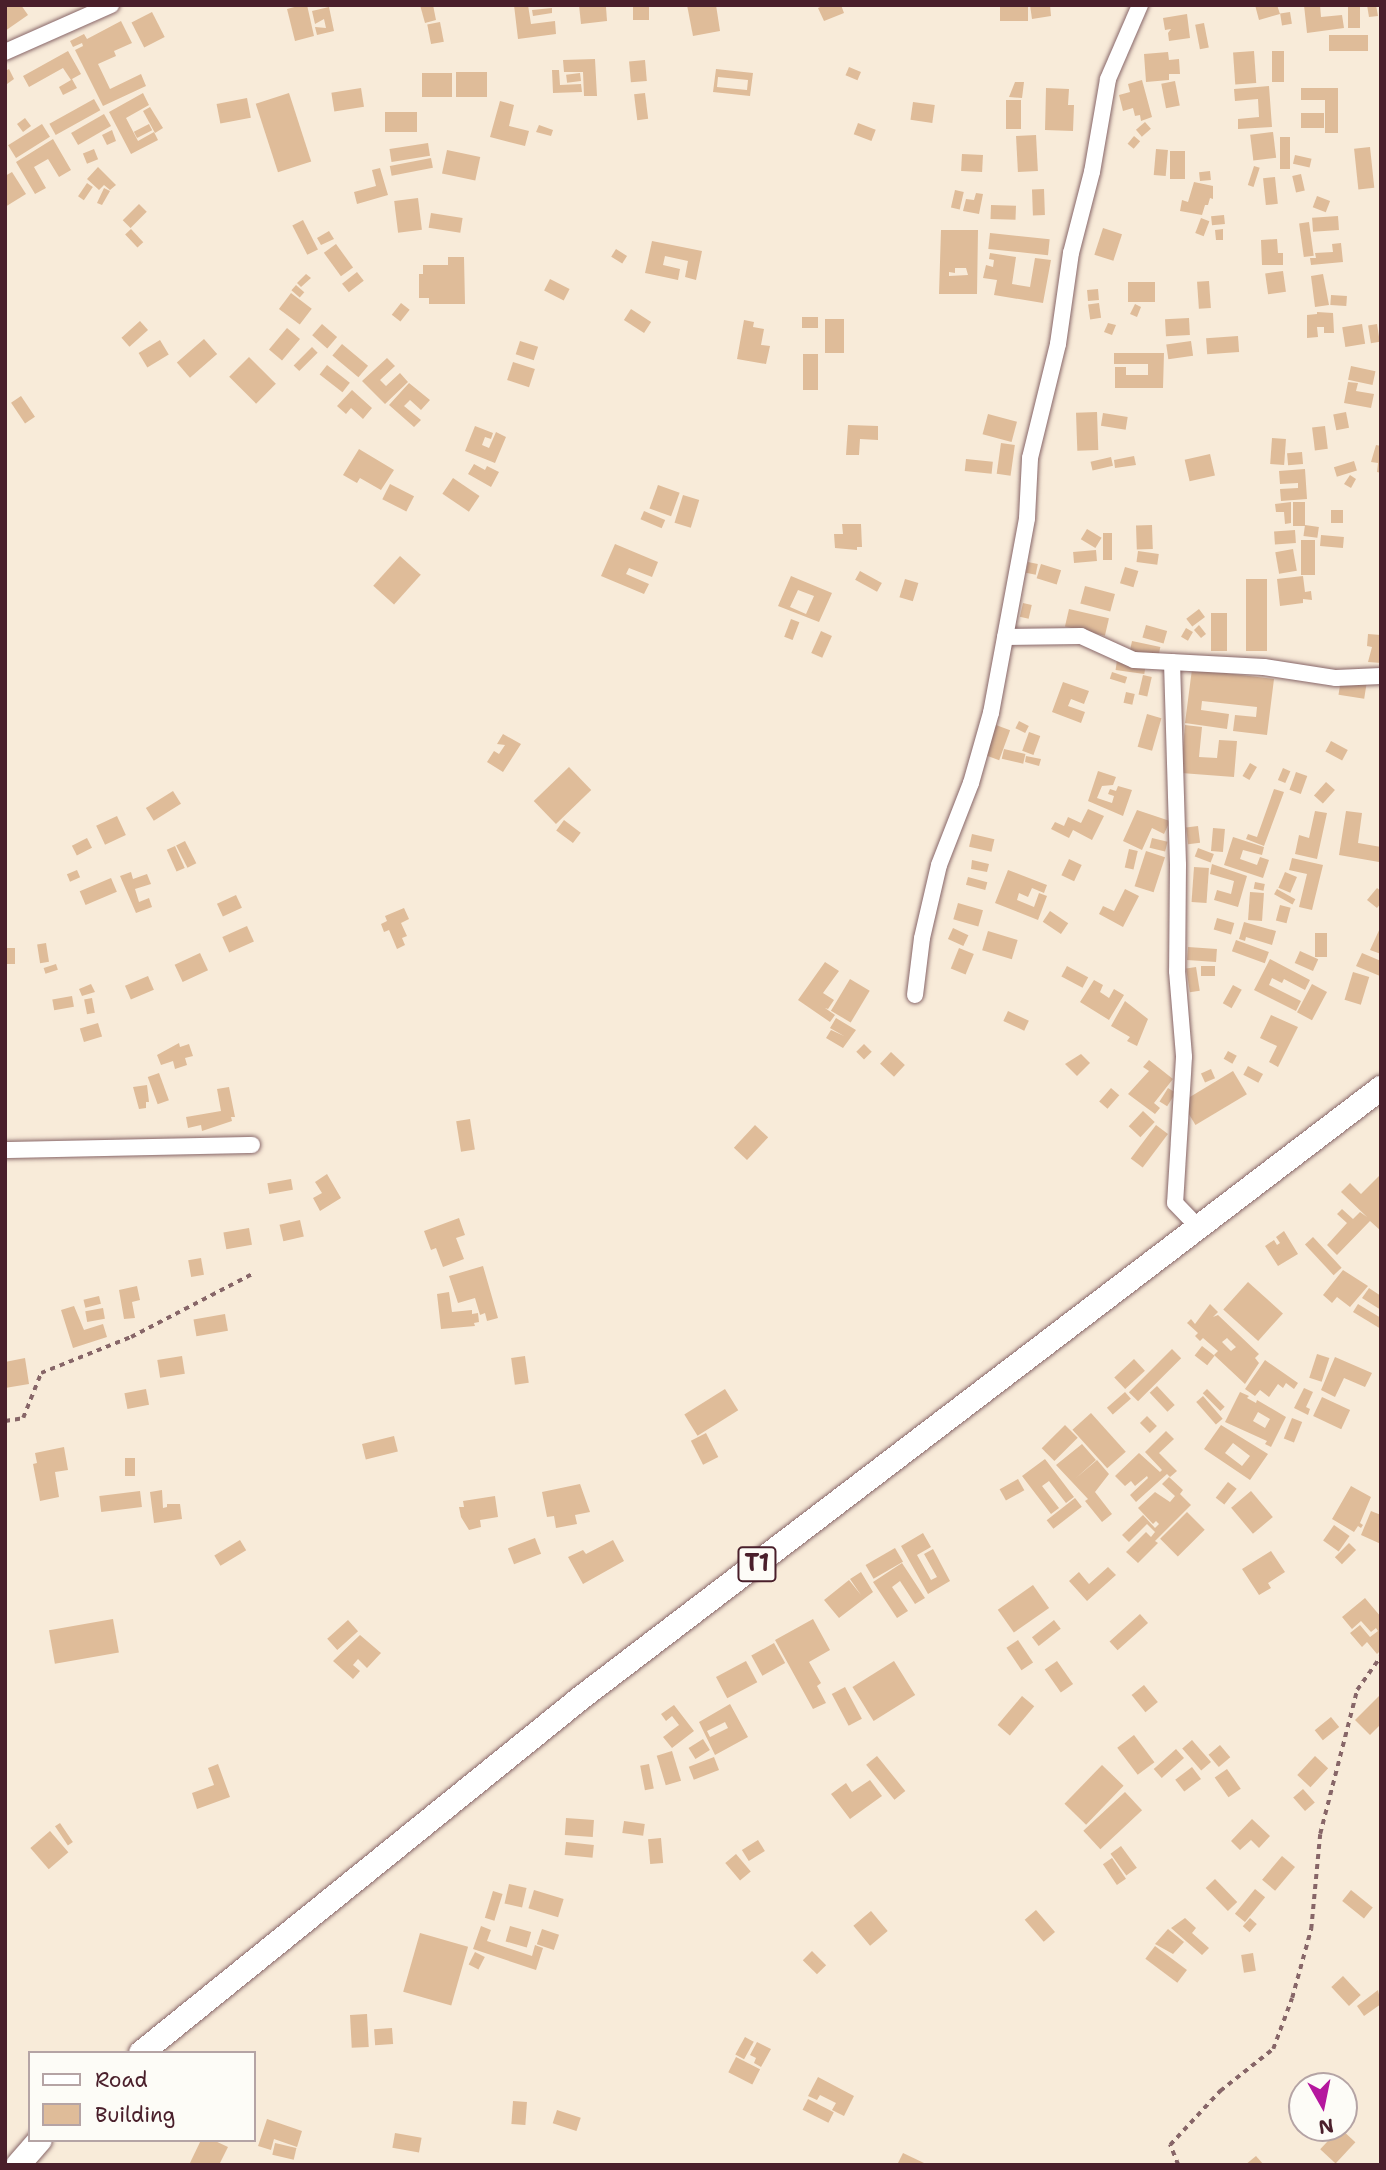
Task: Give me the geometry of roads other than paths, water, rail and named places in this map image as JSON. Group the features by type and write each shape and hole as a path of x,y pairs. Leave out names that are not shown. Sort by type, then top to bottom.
{"highway":[{"name":"T1","path":"143,2051 582,1697 1381,1088"},
{"path":"18,2165 38,2142"}],"street":[{"path":"5,52 111,5"},
{"path":"915,995 922,938 939,865 971,783 991,713 1027,518 1030,458 1058,344 1071,253 1093,172 1108,79 1140,5"},
{"path":"1005,637 1081,636 1134,660 1264,667 1336,678 1381,676"},
{"path":"1172,662 1178,865 1177,971 1184,1057 1175,1203 1198,1227"},
{"path":"5,1150 252,1145"}]}
